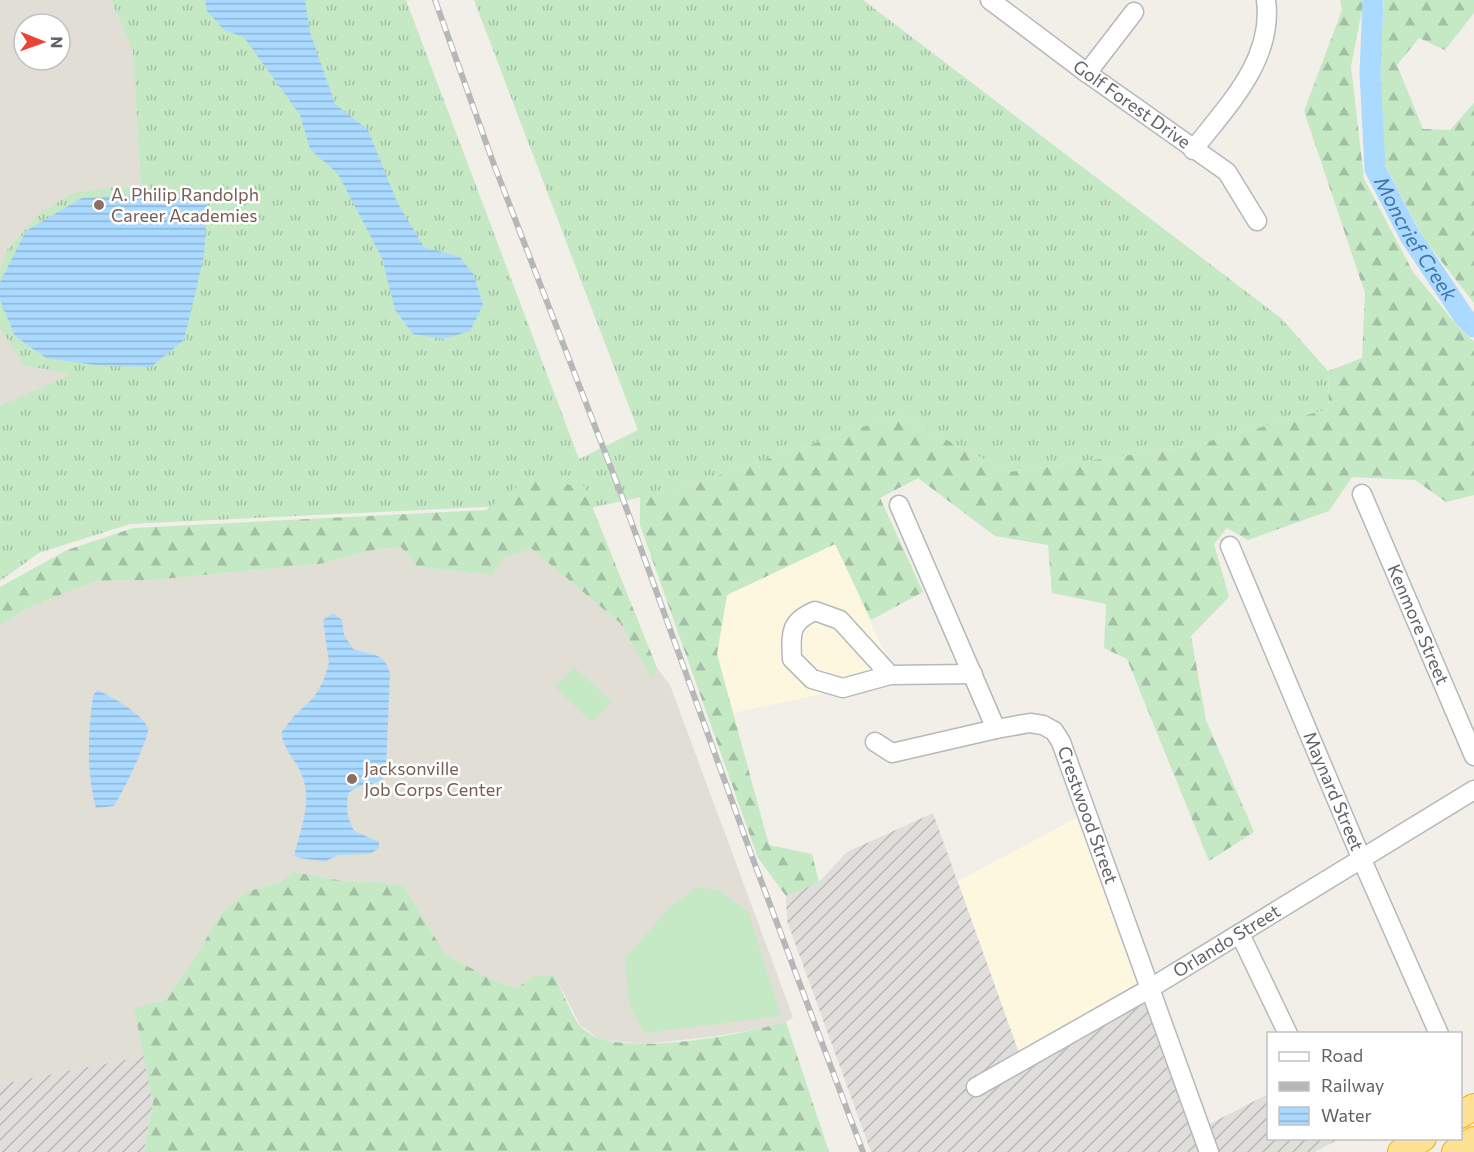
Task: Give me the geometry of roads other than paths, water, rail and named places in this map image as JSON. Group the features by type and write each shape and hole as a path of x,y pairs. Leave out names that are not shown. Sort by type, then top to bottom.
{"highway":[{"path":"1401,1152 1420,1140"},
{"path":"1455,1152 1474,1140"}],"street":[{"name":"Golf Forest Drive","path":"990,0 1193,150 1227,172 1257,221"},
{"path":"1193,150 1246,81 1257,60 1264,39 1267,19 1266,0"},
{"path":"1088,73 1134,12"},
{"name":"Kenmore Street","path":"1362,494 1474,756"},
{"path":"899,505 996,729"},
{"name":"Maynard Street","path":"1230,546 1362,860 1438,1032"},
{"path":"890,675 840,620 815,611 802,617 794,626 791,638 792,658 812,679 843,688 890,675 973,674"},
{"name":"Crestwood Street","path":"875,742 892,753 1030,723 1043,725 1054,731 1061,742 1209,1152"},
{"name":"Orlando Street","path":"976,1087 1149,989 1474,790"},
{"path":"1240,934 1287,1032"}],"water":[{"path":"205,0 305,0 310,32 335,104 368,130 397,202 424,247 460,257 474,275 483,305 470,331 443,339 413,334 395,310 382,258 338,174 310,149 300,115 244,37 224,30 207,11"},
{"path":"208,191 204,256 184,340 151,367 103,366 46,358 15,336 0,300 0,282 26,231 82,198"},
{"path":"333,613 342,620 344,635 353,649 376,655 384,661 390,673 386,769 383,779 358,787 348,794 347,800 348,813 354,831 379,842 379,848 370,854 338,855 324,862 294,856 306,808 305,788 303,778 285,746 281,733 293,717 314,697 323,682 329,663 323,620"},
{"path":"97,690 134,712 148,729 140,755 114,806 96,808 89,752 93,696"}],"waterway":[{"name":"Moncrief Creek","path":"1373,0 1370,73 1375,169 1410,236 1464,317 1474,327"}],"railway":[{"path":"435,0 493,162 623,499 754,862 863,1152"}],"place":[{"name":"A. Philip Randolph Career Academies","path":"99,205"},
{"name":"Jacksonville Job Corps Center","path":"352,779"}]}
